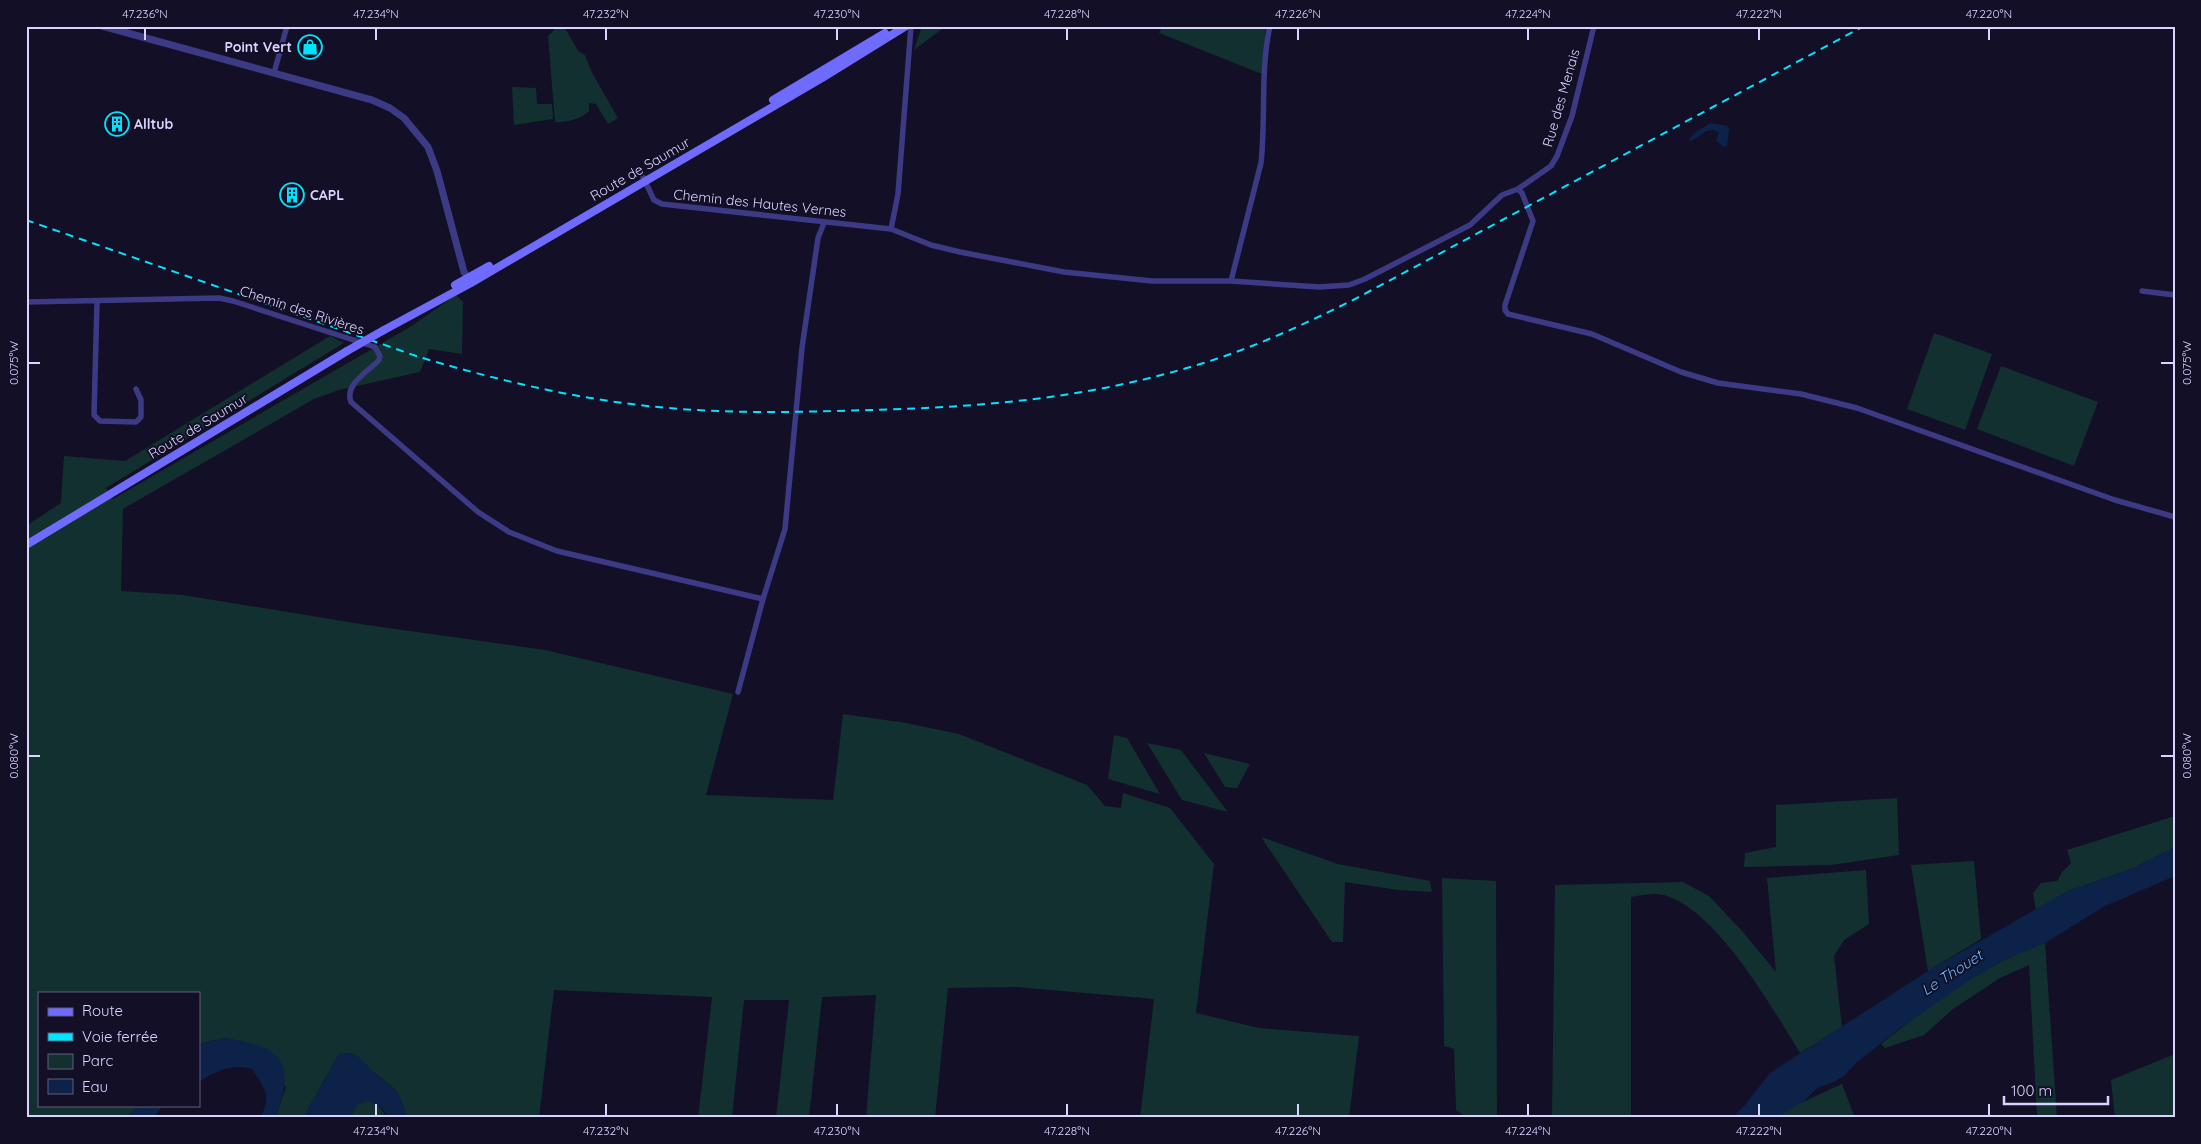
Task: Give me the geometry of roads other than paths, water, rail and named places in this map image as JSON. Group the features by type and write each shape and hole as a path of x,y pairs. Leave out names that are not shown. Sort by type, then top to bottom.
{"main road":[{"name":"Route de Saumur","path":"644,179 896,26"},
{"name":"Route de Saumur","path":"26,545 347,351 906,26"}],"street":[{"path":"102,26 372,100 390,108 404,118 428,147 437,171 464,272 469,280"},
{"path":"274,73 287,26"},
{"path":"891,229 898,194 911,26"},
{"path":"1231,281 1261,163 1264,81 1270,26"},
{"name":"Rue des Menais","path":"1231,281 1319,287 1349,284 1365,279 1470,225 1502,195 1518,189 1551,166 1557,156 1572,116 1594,26"},
{"name":"Chemin des Hautes Vernes","path":"644,179 654,200 662,204 891,229 931,245 1064,272 1152,280 1231,281"},
{"path":"1518,189 1522,193 1533,221 1505,305 1504,310 1508,314 1592,334 1681,372 1718,383 1809,395 1858,408 2115,500 2175,517"},
{"path":"738,692 763,599 785,529 802,348 818,238 824,223"},
{"path":"2142,290 2175,295"},
{"name":"Chemin des Rivières","path":"26,302 219,298 234,301 375,347 380,356 379,360 350,390 352,402 465,502 489,520 527,540 576,555 763,599"},
{"path":"98,302 94,415 96,419 100,421 136,422 141,416 141,400 136,389"}],"water":[{"path":"1710,123 1728,126 1727,146 1724,147 1716,141 1719,133 1714,130 1707,131 1691,141 1689,140 1693,134"},
{"name":"Le Thouet","path":"2175,847 2175,876 2105,906 2045,943 2008,958 1971,979 1899,1029 1856,1063 1844,1076 1817,1088 1804,1101 1775,1118 1731,1118 1744,1106 1770,1073 1928,971 2066,892 2131,869"},
{"path":"225,1038 263,1047 273,1054 280,1061 284,1069 285,1078 282,1098 275,1118 260,1118 266,1104 266,1098 263,1087 252,1069 238,1067 224,1069 200,1081 200,1044"},
{"path":"350,1053 359,1057 380,1078 397,1091 408,1118 388,1118 383,1109 376,1104 367,1102 357,1104 350,1118 303,1118 339,1054"},
{"path":"139,1106 162,1106 154,1118 125,1118"}],"railway":[{"path":"26,220 419,357 542,389 637,405 745,412 915,409 1001,403 1086,391 1170,373 1231,354 1285,332 1355,299 1864,26"}],"place":[{"name":"Point Vert","path":"310,47"},
{"name":"Alltub","path":"117,124"},
{"name":"CAPL","path":"292,195"}]}
